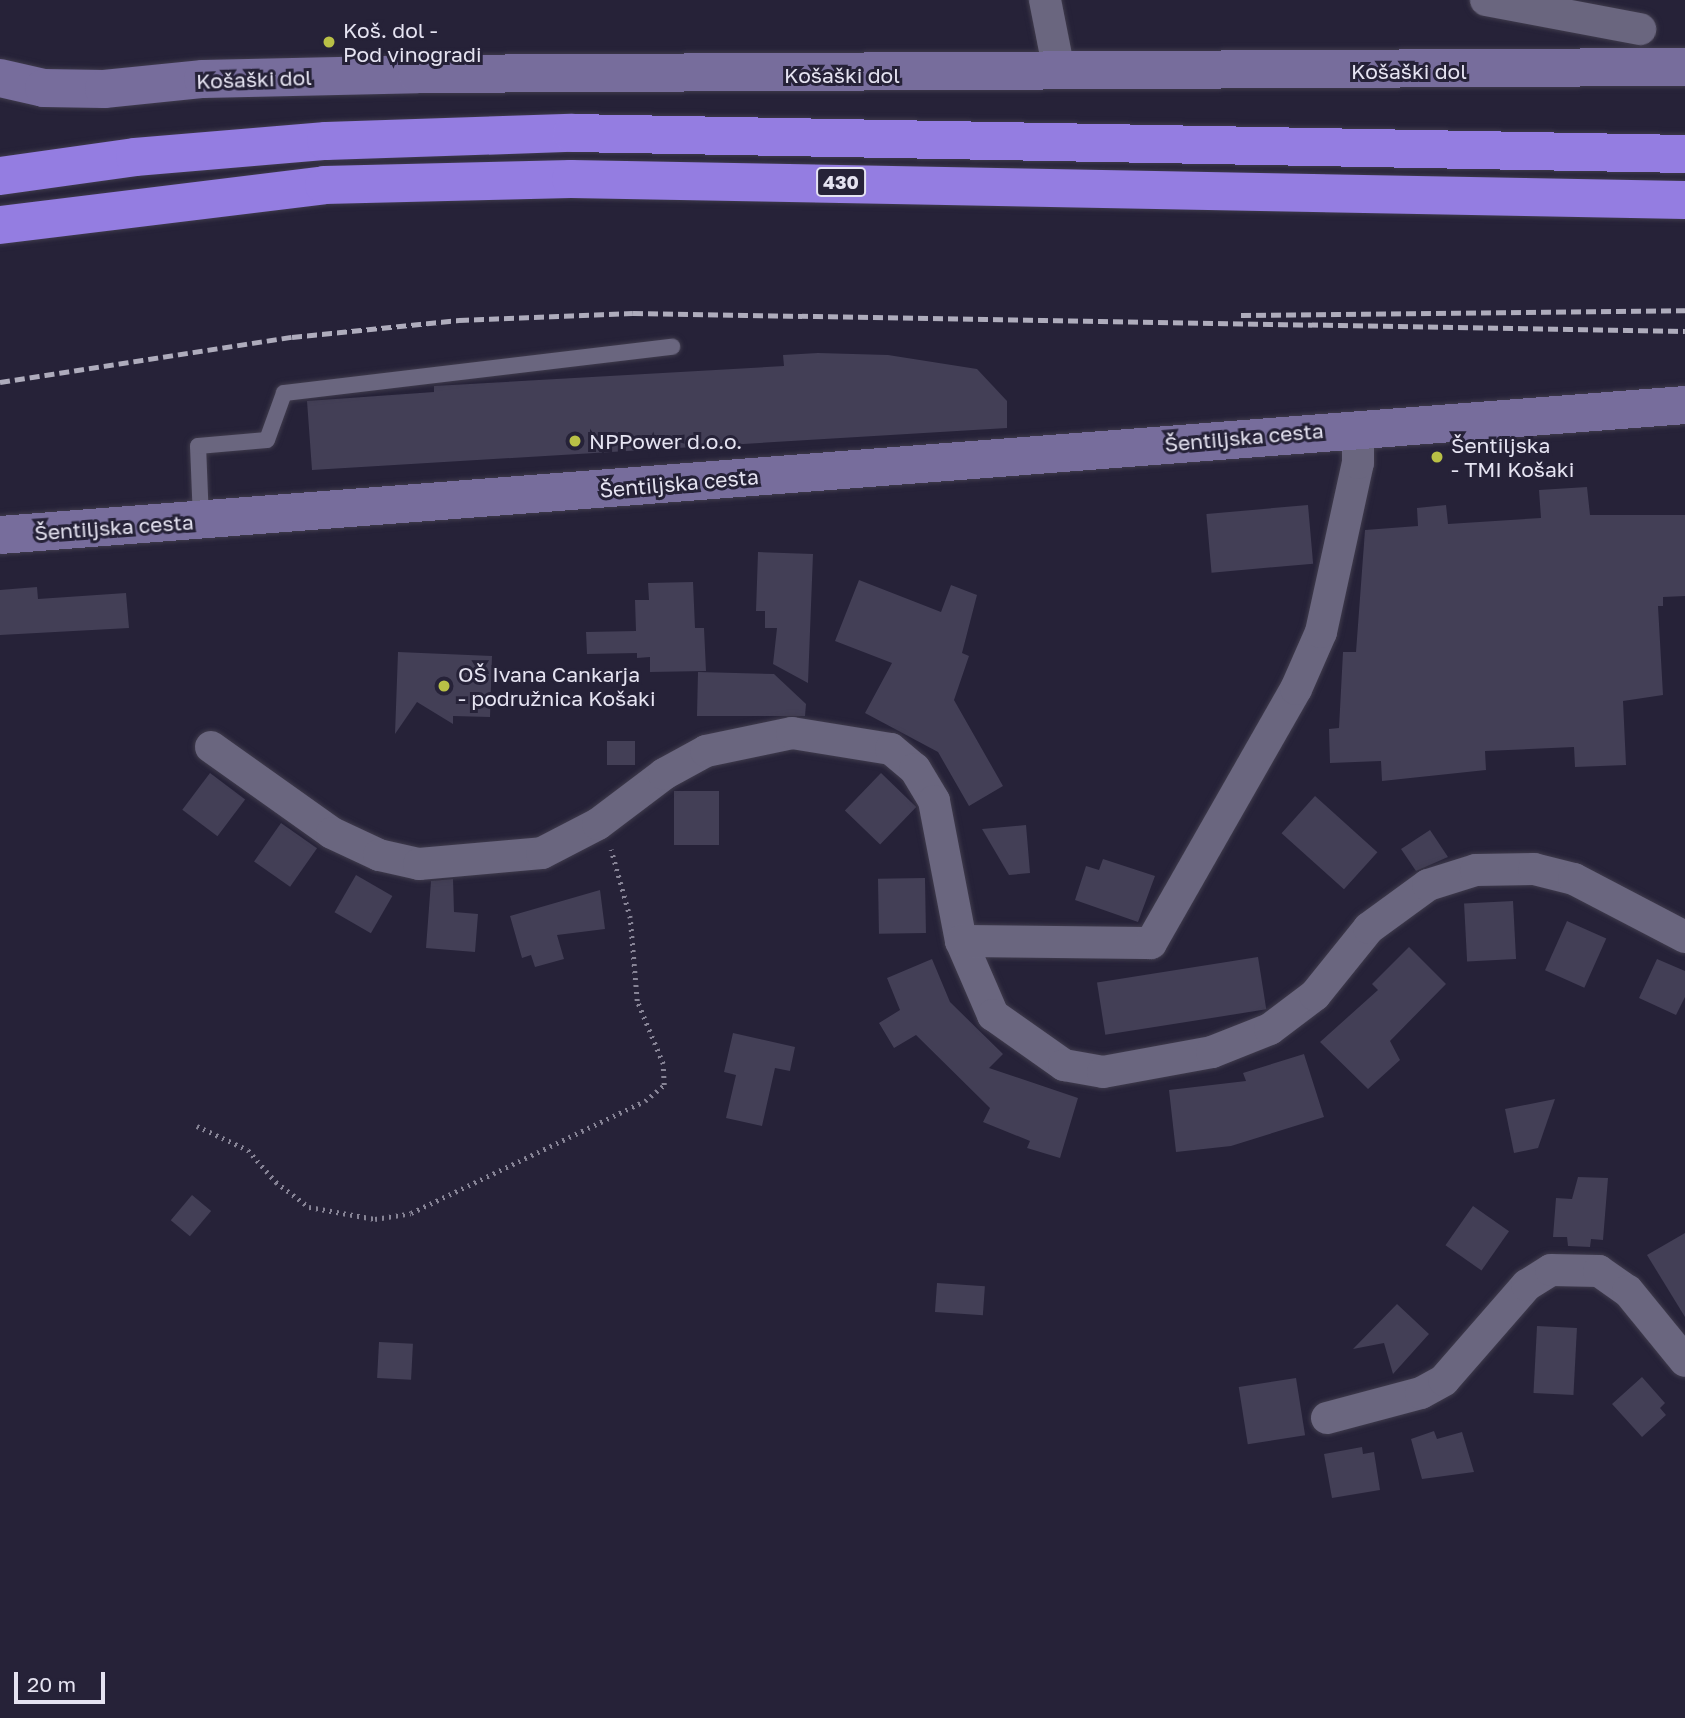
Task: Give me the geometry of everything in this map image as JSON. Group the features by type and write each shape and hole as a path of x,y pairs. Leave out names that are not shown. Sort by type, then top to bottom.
{"highway":[{"name":"430","path":"0,176 135,157 326,141 572,134 1685,154"},
{"name":"430","path":"0,225 324,185 570,179 1685,200"}],"street":[{"path":"1045,0 1059,71"},
{"path":"1486,0 1640,29"},
{"name":"Košaški dol","path":"0,78 44,88 104,89 203,79 417,74 1685,67"},
{"name":"Šentiljska cesta","path":"0,535 1358,428 1685,405"},
{"path":"961,941 1151,943 1296,689 1321,632 1358,463 1358,428"},
{"path":"211,747 332,833 379,855 419,864 542,853 598,824 664,774 706,751 792,733 891,749 915,769 934,801 961,941 993,1015 1064,1065 1103,1072 1212,1052 1270,1029 1315,995 1369,928 1428,885 1476,870 1534,869 1574,879 1685,937"},
{"path":"1327,1418 1421,1393 1444,1380 1527,1285 1551,1270 1576,1266 1608,1277 1628,1291 1685,1361"}],"lane":[{"path":"201,520 198,446 267,440 284,393 672,347"}],"path":[{"path":"197,1126 248,1150 276,1182 309,1207 375,1219 411,1213 645,1101 664,1084 663,1064 637,1001 621,870 598,824"}],"building":[{"path":"783,355 888,355 977,369 1007,401 1007,428 312,470 307,401 434,392 434,386 784,366"},
{"path":"1587,487 1590,515 1685,515 1685,596 1663,597 1663,606 1658,606 1663,695 1623,701 1626,765 1575,767 1574,747 1485,751 1486,770 1382,781 1381,761 1330,763 1329,729 1339,728 1343,652 1356,652 1365,530 1418,526 1417,508 1446,505 1448,524 1541,518 1539,490"},
{"path":"1308,505 1313,564 1212,573 1206,514"},
{"path":"758,552 813,554 808,683 773,664 777,628 765,628 765,611 756,611"},
{"path":"859,580 941,612 951,585 977,595 962,653 969,656 954,700 1003,786 969,806 938,752 865,713 892,663 835,641"},
{"path":"693,582 695,628 704,628 706,671 650,672 650,657 637,658 637,653 587,654 586,632 636,631 635,600 649,600 648,583"},
{"path":"37,587 38,599 126,593 129,628 0,635 0,590"},
{"name":"OŠ Ivana Cankarja - podružnica Košaki","path":"398,652 492,656 490,717 453,716 453,724 417,702 395,734"},
{"path":"698,672 774,674 806,704 805,716 697,716"},
{"path":"607,741 635,741 635,765 607,765"},
{"path":"210,773 245,799 217,836 182,810"},
{"path":"881,773 916,807 880,844 845,810"},
{"path":"674,791 719,791 719,845 674,845"},
{"path":"1315,796 1377,852 1344,889 1282,833"},
{"path":"281,823 317,848 290,887 254,862"},
{"path":"1026,825 1030,873 1009,875 982,829"},
{"path":"1430,830 1448,857 1416,871 1401,849"},
{"path":"1103,859 1155,876 1138,922 1075,900 1086,866 1099,870"},
{"path":"356,875 392,896 371,933 334,912"},
{"path":"925,878 926,933 879,934 878,879"},
{"path":"453,879 454,912 478,914 475,952 426,948 431,881"},
{"path":"600,890 605,929 557,935 564,959 535,967 531,955 522,958 510,916"},
{"path":"1513,901 1516,959 1467,961 1464,904"},
{"path":"1567,921 1606,938 1584,988 1545,970"},
{"path":"1409,947 1446,984 1390,1041 1400,1060 1368,1089 1320,1042 1378,990 1372,984"},
{"path":"1258,957 1266,1009 1105,1035 1097,982"},
{"path":"932,959 950,1002 1003,1054 989,1068 1078,1098 1060,1158 1027,1148 1030,1141 983,1122 990,1108 916,1035 894,1048 879,1023 900,1010 887,978"},
{"path":"1657,959 1685,971 1685,997 1676,1015 1639,998"},
{"path":"733,1033 795,1047 790,1071 775,1068 762,1126 726,1118 736,1075 724,1072"},
{"path":"1304,1054 1324,1117 1231,1146 1176,1152 1169,1090 1246,1081 1243,1073"},
{"path":"1555,1099 1538,1148 1514,1153 1505,1109"},
{"path":"1578,1177 1608,1178 1603,1240 1591,1239 1590,1247 1568,1246 1567,1237 1553,1237 1556,1198 1572,1199"},
{"path":"192,1195 211,1211 190,1236 171,1220"},
{"path":"1473,1206 1509,1231 1482,1271 1445,1245"},
{"path":"1685,1233 1685,1317 1647,1255"},
{"path":"937,1283 985,1286 983,1315 935,1312"},
{"path":"1397,1304 1429,1334 1393,1374 1384,1343 1353,1349"},
{"path":"1537,1326 1577,1328 1573,1395 1533,1393"},
{"path":"379,1342 413,1344 411,1380 377,1378"},
{"path":"1642,1377 1665,1403 1660,1408 1666,1415 1642,1437 1612,1404"},
{"path":"1296,1378 1305,1435 1248,1444 1239,1387"},
{"path":"1434,1431 1437,1439 1462,1432 1474,1472 1422,1479 1411,1439"},
{"path":"1362,1447 1363,1454 1374,1452 1380,1490 1332,1498 1324,1454"}],"railway":[{"path":"1241,315 1685,310"},
{"path":"0,382 292,337 459,320 633,313 1685,331"}],"place":[{"name":"Koš. dol - Pod vinogradi","path":"329,42"},
{"name":"NPPower d.o.o.","path":"575,441"},
{"name":"Šentiljska - TMI Košaki","path":"1437,457"},
{"name":"OŠ Ivana Cankarja - podružnica Košaki","path":"444,686"}]}
